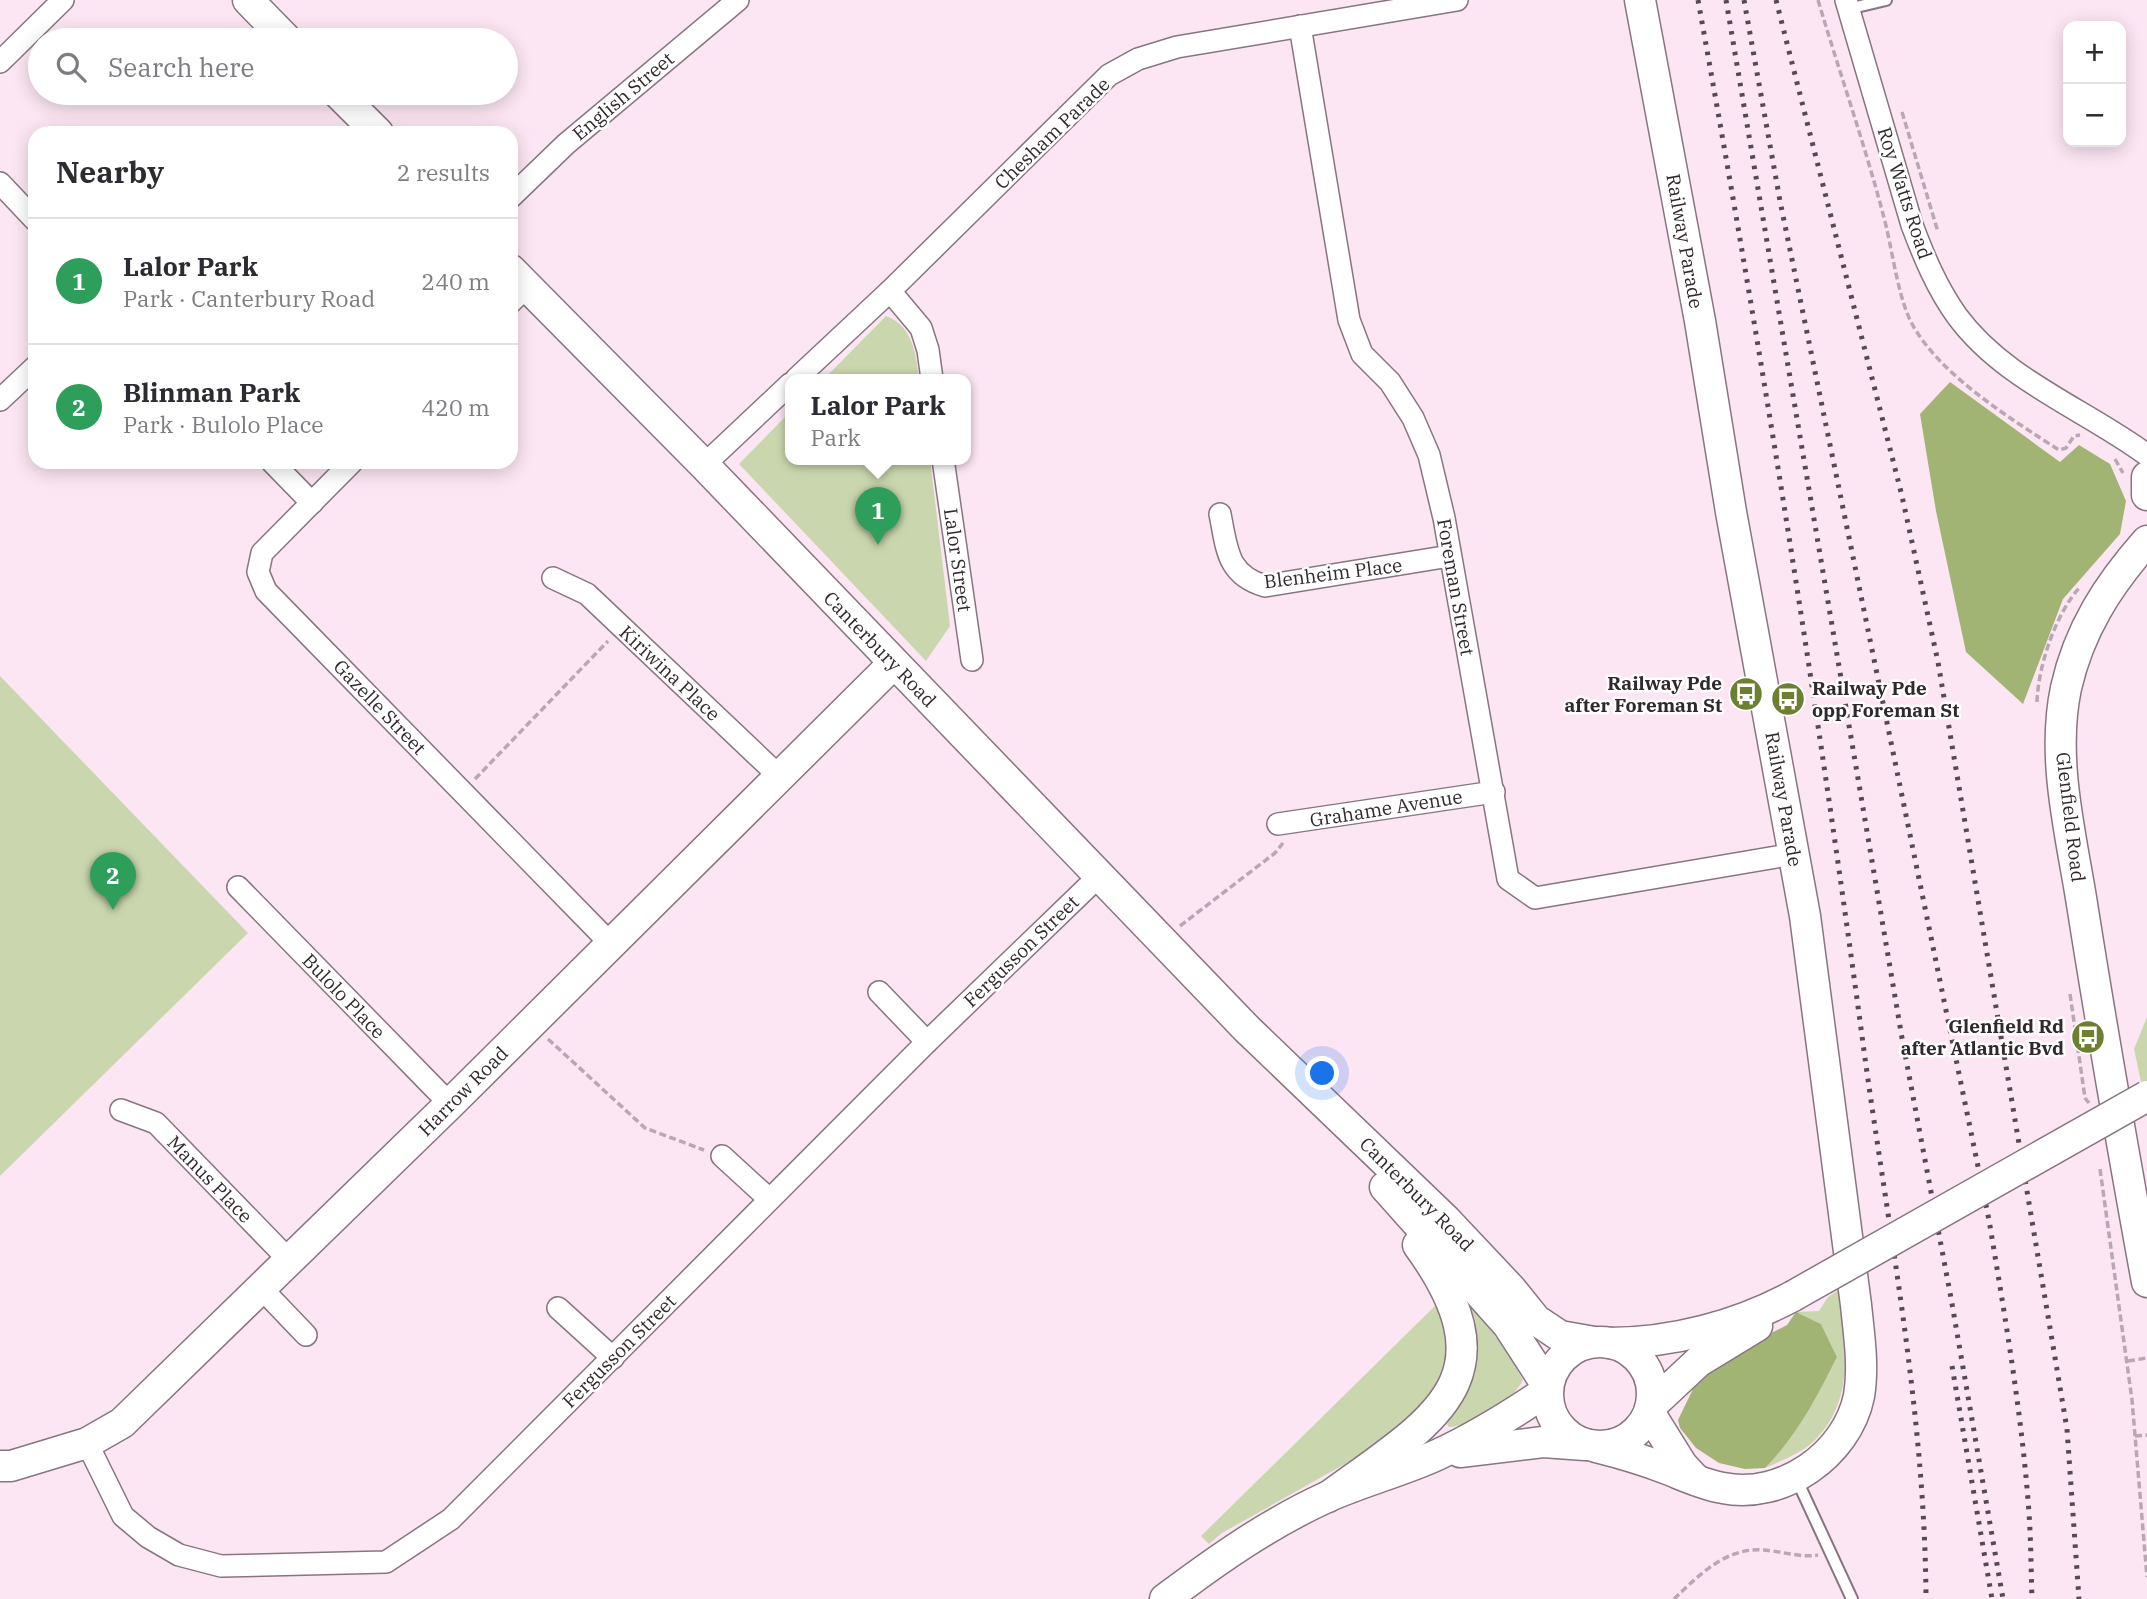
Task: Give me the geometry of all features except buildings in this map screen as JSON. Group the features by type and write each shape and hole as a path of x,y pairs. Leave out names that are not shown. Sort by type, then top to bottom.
{"main road":[{"path":"248,0 275,28"},
{"name":"Railway Parade","path":"1590,1446 1629,1455 1725,1489 1753,1491 1781,1484 1796,1478 1832,1447 1850,1423 1858,1396 1862,1363 1805,916 1731,512 1700,321 1640,0"},
{"path":"350,105 371,126"},
{"name":"Canterbury Road","path":"518,288 704,465 1247,1029 1446,1220 1511,1289 1536,1320 1560,1336 1601,1343"},
{"path":"2147,478 2147,495"},
{"name":"Glenfield Road","path":"2147,541 2113,582 2085,630 2074,657 2061,723 2062,776 2108,1066 2147,1282"},
{"name":"Harrow Road","path":"0,1466 11,1466 87,1443 122,1423 450,1104 894,663"},
{"name":"Canterbury Road","path":"1247,1029 1346,1146 1498,1312 1548,1388"},
{"path":"1590,1446 1570,1438 1551,1414 1548,1388 1560,1360 1575,1348 1601,1343 1651,1342 1685,1336 1789,1298 2147,1096"},
{"path":"1328,1497 1433,1417 1450,1392 1461,1352 1460,1326 1448,1291 1422,1250 1346,1146"},
{"path":"1437,1455 1543,1442 1590,1446 1625,1441 1640,1429 1650,1409 1698,1362 1762,1322 1789,1298"},
{"path":"1601,1343 1627,1349 1641,1362 1652,1388 1650,1409 1682,1465 1696,1480"},
{"path":"1165,1599 1244,1542 1328,1497 1437,1455 1502,1420 1548,1388"}],"street":[{"path":"35,28 63,0"},
{"name":"English Street","path":"518,190 566,144 738,0"},
{"name":"Chesham Parade","path":"801,374 890,291 1109,75 1138,59 1177,47 1457,0"},
{"name":"Roy Watts Road","path":"1847,4 1912,225 1925,259 1958,317 1982,343 2008,365 2147,455"},
{"name":"Foreman Street","path":"1300,26 1349,320 1362,354 1390,382 1413,418 1429,455 1494,792 1508,879 1535,898 1794,854"},
{"path":"0,62 28,34"},
{"path":"0,183 28,213"},
{"path":"890,291 921,328 931,374"},
{"path":"0,400 28,374"},
{"path":"704,465 785,389"},
{"name":"Lalor Street","path":"944,465 972,660"},
{"path":"279,469 312,503"},
{"name":"Gazelle Street","path":"345,469 261,553 258,572 266,591 611,944"},
{"name":"Blenheim Place","path":"1220,514 1233,566 1249,581 1265,586 1450,556"},
{"name":"Kiriwina Place","path":"553,578 587,594 780,777"},
{"name":"Grahame Avenue","path":"1278,824 1494,792"},
{"name":"Fergusson Street","path":"87,1443 123,1516 148,1537 179,1555 221,1566 386,1562 451,1519 927,1042 1098,877"},
{"name":"Bulolo Place","path":"238,887 450,1104"},
{"path":"879,992 927,1042"},
{"name":"Manus Place","path":"121,1110 156,1123 290,1261"},
{"path":"722,1156 769,1199"},
{"path":"261,1288 306,1335"},
{"path":"558,1308 613,1358"}],"lane":[{"path":"1847,4 1886,0"},
{"path":"1796,1478 1852,1599"}],"path":[{"path":"1818,0 1883,213"},
{"path":"1902,111 1941,240"},
{"path":"462,792 622,626"},
{"path":"1162,940 1275,853 1301,821"},
{"path":"531,1023 645,1128 722,1156"},
{"path":"2127,1362 2147,1358"},
{"path":"2135,1436 2147,1435"},
{"path":"1674,1599 1700,1573 1729,1555 1759,1549 1815,1556 1829,1550"}],"green space":[{"path":"886,316 908,334 918,374 829,374"},
{"path":"1950,382 2060,462 2079,445 2110,464 2126,501 2120,534 2063,599 2023,704 1966,652 1936,511 1920,414"},
{"path":"785,417 785,465 931,465 950,626 926,661 739,464"},
{"path":"0,676 248,933 0,1176"},
{"path":"2147,1017 2147,1110 2134,1049"},
{"path":"1840,1289 1845,1370 1836,1408 1827,1426 1813,1442 1796,1454 1765,1468 1797,1429 1837,1357 1821,1324 1796,1312 1819,1311 1828,1297"},
{"path":"1442,1299 1449,1368 1418,1423 1222,1533 1209,1544 1201,1536"},
{"path":"1469,1303 1507,1351 1523,1380 1510,1396 1491,1411 1470,1422 1449,1427 1447,1424 1460,1402 1474,1363 1476,1324"},
{"path":"1796,1312 1821,1324 1837,1357 1797,1429 1765,1468 1745,1469 1719,1463 1696,1448 1680,1428 1678,1420 1693,1389 1710,1373 1754,1342 1787,1325"}],"railway":[{"path":"1698,0 1787,524 1904,1324 1919,1461 1926,1599"},
{"path":"1726,0 1902,1038 1951,1298 2003,1599"},
{"path":"1744,0 1780,201 1989,1220 2022,1440 2029,1513 2032,1599"},
{"path":"1776,0 1902,496 1938,662 2067,1429 2079,1599"},
{"path":"1952,1366 1992,1599"}],"place":[{"name":"Lalor Park","path":"878,545"},
{"name":"Railway Pde after Foreman St","path":"1746,694"},
{"name":"Railway Pde opp Foreman St","path":"1788,699"},
{"name":"Blinman Park","path":"113,910"},
{"name":"Glenfield Rd after Atlantic Bvd","path":"2088,1037"}]}
